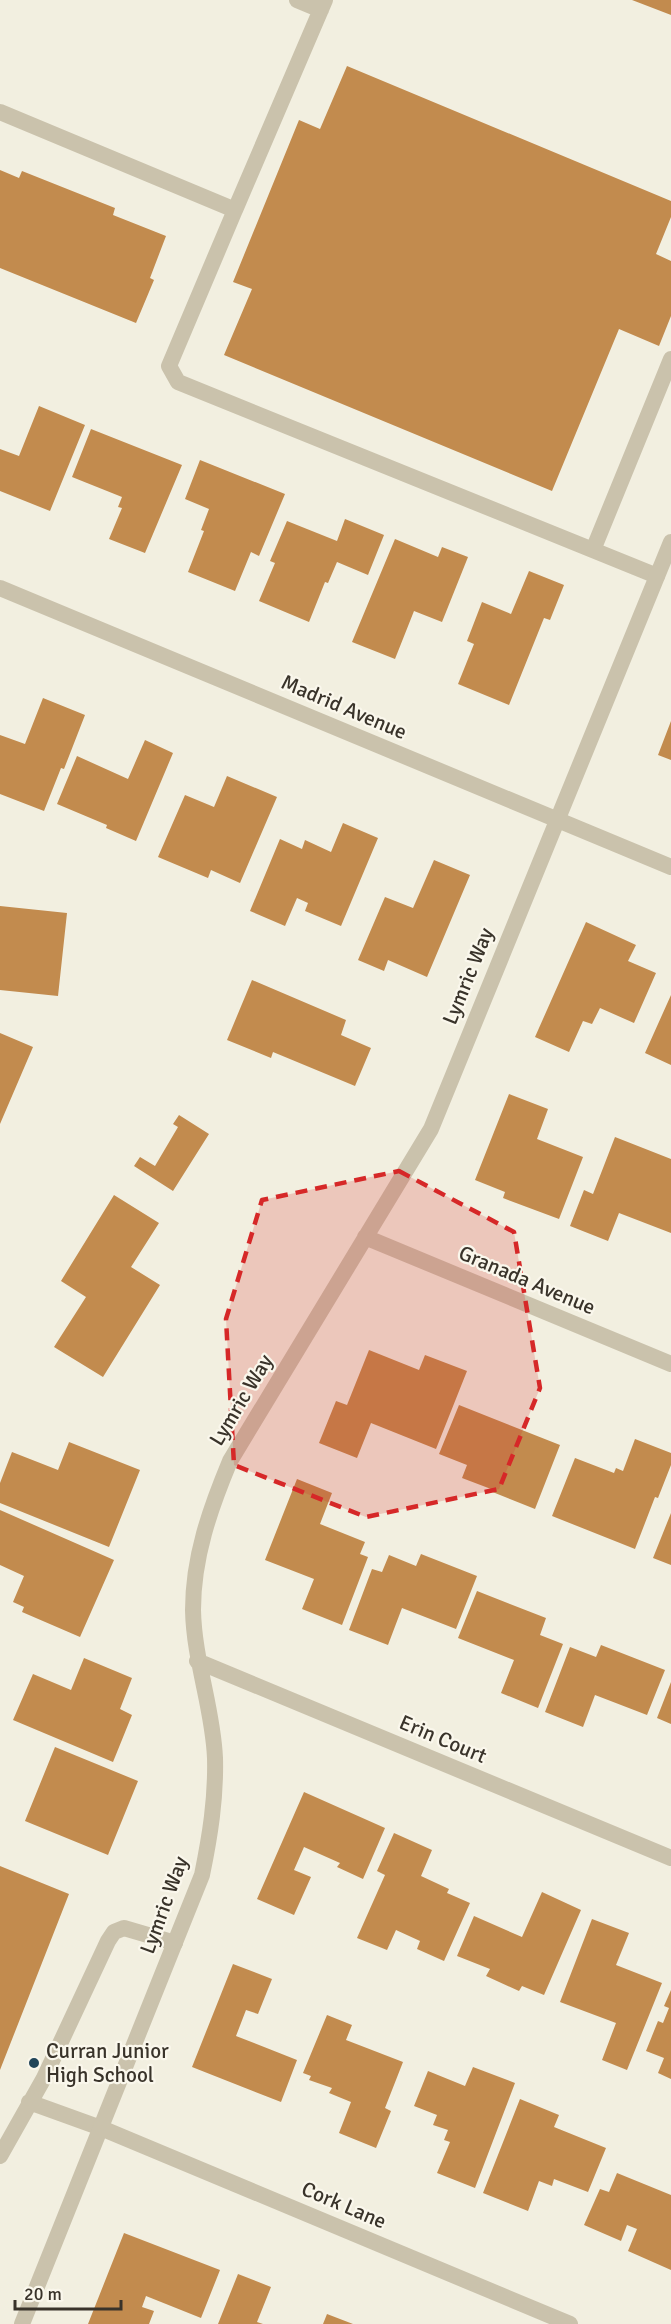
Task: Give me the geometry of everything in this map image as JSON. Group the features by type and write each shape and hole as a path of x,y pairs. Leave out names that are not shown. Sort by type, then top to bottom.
{"street":[{"path":"297,0 323,5 169,366 178,382 657,576"},
{"path":"0,112 235,210"},
{"path":"593,550 671,359"},
{"name":"Lymric Way","path":"22,2324 202,1875 213,1819 215,1757 209,1712 197,1661 193,1609 199,1552 210,1508 230,1461 431,1129 671,542"},
{"name":"Madrid Avenue","path":"0,588 671,867"},
{"name":"Granada Avenue","path":"365,1237 671,1364"},
{"name":"Erin Court","path":"197,1661 671,1858"},
{"path":"0,2156 44,2078 114,1932 124,1928 175,1943"},
{"name":"Cork Lane","path":"29,2102 101,2128 570,2324"}],"highlighted area":[{"path":"399,1171 514,1232 540,1388 499,1489 366,1517 234,1465 226,1319 262,1200"}],"building":[{"path":"632,0 671,0 671,15"},
{"path":"347,66 671,201 671,217 656,254 671,261 671,316 659,346 619,329 552,491 224,355 252,289 233,282 299,120 320,129"},
{"path":"0,170 19,178 22,171 115,208 113,215 166,236 150,278 154,280 136,323 0,268"},
{"path":"39,406 85,425 50,511 0,491 0,449 19,456"},
{"path":"91,429 182,465 145,553 109,539 122,508 118,507 122,497 72,477"},
{"path":"200,460 285,494 259,556 251,552 235,591 188,572 204,531 201,530 209,509 185,499"},
{"path":"345,519 384,535 368,575 337,562 328,583 325,582 309,622 259,601 275,563 270,561 287,521 337,541"},
{"path":"395,539 438,557 442,547 468,557 442,622 414,611 395,659 352,642"},
{"path":"529,571 564,585 550,620 544,618 509,705 458,684 474,644 467,641 482,602 511,614"},
{"path":"43,698 85,715 64,769 61,768 44,811 0,794 0,735 25,744"},
{"path":"671,721 671,760 658,755"},
{"path":"145,740 173,753 136,841 106,828 107,825 57,804 77,756 128,779"},
{"path":"227,776 277,797 240,883 211,870 208,878 158,857 185,795 214,807"},
{"path":"343,823 378,838 341,926 305,911 308,903 297,898 285,926 250,911 280,839 302,849 305,840 331,852"},
{"path":"434,860 470,875 427,977 388,960 384,971 358,960 385,897 413,908"},
{"path":"0,906 67,913 58,996 0,990"},
{"path":"586,922 636,945 628,961 656,973 634,1023 600,1008 592,1024 583,1021 569,1052 535,1037"},
{"path":"252,980 346,1020 341,1035 371,1048 355,1086 273,1052 271,1058 227,1040"},
{"path":"671,995 671,1065 645,1053"},
{"path":"0,1033 33,1047 0,1124"},
{"path":"509,1094 548,1109 537,1139 583,1157 559,1219 503,1198 505,1192 475,1180"},
{"path":"179,1115 209,1134 173,1191 134,1166 140,1157 155,1166 178,1127 173,1124"},
{"path":"615,1137 671,1159 671,1233 619,1213 608,1241 570,1226 584,1190 593,1194"},
{"path":"114,1195 159,1223 131,1267 160,1285 103,1377 54,1347 86,1297 61,1281"},
{"path":"369,1350 419,1370 425,1355 467,1371 436,1449 371,1423 357,1458 319,1443 336,1401 347,1405"},
{"path":"459,1405 560,1445 535,1509 462,1478 467,1465 439,1454"},
{"path":"635,1439 671,1453 671,1465 658,1498 655,1497 635,1549 552,1516 575,1458 614,1473 616,1468 623,1471"},
{"path":"69,1442 140,1470 109,1547 0,1503 0,1483 12,1452 58,1470"},
{"path":"297,1479 332,1493 320,1524 365,1542 360,1554 368,1557 342,1625 302,1609 314,1579 265,1560"},
{"path":"0,1510 114,1560 80,1637 22,1612 24,1607 13,1602 24,1576 0,1565"},
{"path":"671,1513 671,1565 653,1558"},
{"path":"421,1554 477,1576 456,1629 402,1608 388,1645 349,1630 372,1569 382,1572 389,1555 416,1566"},
{"path":"477,1591 546,1618 540,1635 563,1644 538,1708 501,1693 514,1660 458,1638"},
{"path":"601,1645 665,1670 647,1715 595,1695 583,1727 545,1712 570,1647 596,1657"},
{"path":"84,1658 132,1678 120,1709 132,1715 113,1762 13,1720 33,1674 71,1690"},
{"path":"671,1682 671,1724 657,1718"},
{"path":"55,1747 138,1781 108,1855 25,1821"},
{"path":"304,1792 385,1828 363,1879 337,1867 340,1863 304,1847 294,1870 311,1877 294,1915 257,1899"},
{"path":"394,1833 432,1850 421,1876 449,1889 447,1893 470,1903 444,1961 417,1949 420,1941 396,1930 387,1950 357,1938 385,1875 377,1871"},
{"path":"0,1866 69,1894 0,2070"},
{"path":"542,1892 581,1910 544,1995 522,1986 519,1991 486,1976 490,1969 457,1956 474,1916 522,1937"},
{"path":"592,1919 629,1933 616,1965 662,1983 627,2070 602,2060 616,2023 560,2002"},
{"path":"233,1964 272,1979 258,2014 246,2010 236,2036 297,2060 281,2102 192,2067"},
{"path":"671,1990 671,2079 658,2073 664,2058 646,2051 658,2021 663,2023 669,2008 664,2006"},
{"path":"327,2015 352,2025 346,2040 403,2062 385,2108 391,2111 376,2148 339,2133 351,2102 329,2093 332,2088 309,2080 311,2076 303,2073"},
{"path":"473,2067 515,2083 475,2188 437,2173 450,2142 444,2140 448,2130 433,2125 437,2115 414,2106 428,2071 465,2086"},
{"path":"520,2099 559,2115 554,2127 606,2148 588,2192 554,2179 552,2186 539,2181 528,2211 483,2193"},
{"path":"617,2173 671,2195 671,2270 628,2251 637,2229 627,2225 621,2241 584,2225 600,2189 609,2192"},
{"path":"124,2233 220,2270 201,2318 146,2296 142,2307 154,2311 149,2324 88,2324"},
{"path":"238,2274 271,2287 257,2322 263,2324 218,2324"},
{"path":"327,2314 353,2324 323,2324"}],"place":[{"name":"Curran Junior High School","path":"34,2063"}]}
